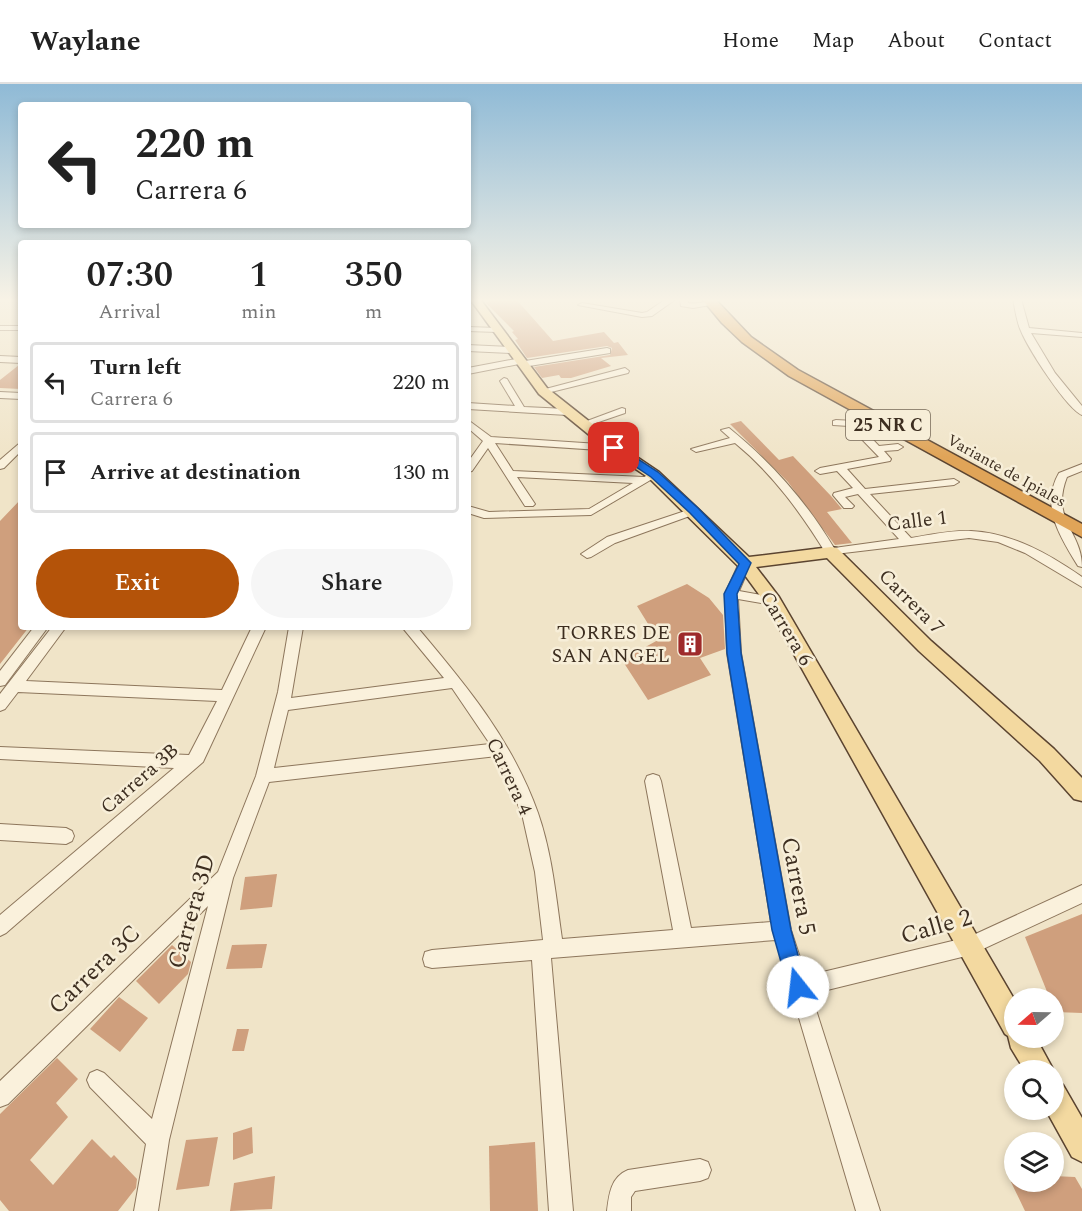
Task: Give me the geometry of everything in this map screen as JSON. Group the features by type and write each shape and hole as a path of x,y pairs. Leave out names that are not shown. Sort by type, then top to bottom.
{"highway":[{"name":"Variante de Ipiales","path":"763,352 810,381 1082,531"}],"main road":[{"name":"Carrera 6","path":"513,352 543,391 694,511 745,563 773,601 1004,1007"},
{"name":"Calle 1","path":"745,563 831,552"},
{"name":"Carrera 7","path":"831,552 925,646 1047,755 1082,792"},
{"path":"1064,1114 1082,1146"}],"street":[{"path":"484,352 518,359"},
{"path":"471,370 518,359 600,352"},
{"path":"1038,352 1067,395 1082,412"},
{"path":"543,391 625,371"},
{"path":"504,381 521,409"},
{"path":"0,395 18,396"},
{"path":"1067,395 1082,396"},
{"path":"471,406 567,412"},
{"path":"584,424 622,411"},
{"path":"820,471 885,460 852,423 836,423"},
{"path":"471,426 488,440 529,504"},
{"name":"Carrera 7","path":"726,430 789,489 812,519 831,552"},
{"path":"696,449 738,439"},
{"path":"488,440 614,448"},
{"path":"471,465 488,440"},
{"path":"877,449 898,447"},
{"path":"0,466 18,448"},
{"path":"0,478 18,459"},
{"path":"1082,467 1063,475 1056,490 1057,517 1082,563"},
{"path":"840,468 909,542"},
{"path":"510,474 651,477"},
{"path":"471,510 488,516 591,512 651,477"},
{"path":"848,506 838,495 954,482"},
{"path":"587,554 610,540 694,511"},
{"name":"Calle 1","path":"831,552 969,534 993,536 1016,543 1052,561 1082,583"},
{"name":"Carrera 5","path":"745,563 731,594 734,653 782,930 868,1211"},
{"path":"731,594 773,601"},
{"path":"0,681 38,630"},
{"path":"0,705 57,630"},
{"name":"Carrera 3B","path":"0,927 198,757 258,630"},
{"name":"Carrera 4","path":"412,630 455,682 502,749 530,814 544,872 561,1211"},
{"name":"Carrera 3D","path":"146,1211 158,1140 224,878 264,776 282,705 295,631"},
{"path":"282,705 455,682"},
{"path":"15,686 226,696"},
{"path":"264,776 502,749"},
{"path":"0,753 193,762"},
{"path":"653,781 684,939"},
{"path":"0,832 66,836"},
{"name":"Carrera 3C","path":"0,1096 224,878"},
{"name":"Calle 2","path":"798,987 970,946 1082,894"},
{"path":"432,959 782,930"},
{"path":"97,1080 158,1140"},
{"path":"619,1211 620,1194 628,1181 700,1170"}],"building":[{"path":"523,352 570,352 527,358"},
{"path":"611,352 625,352 628,355 601,358 611,366 571,378 561,378 559,375 542,378 534,367 610,355"},
{"path":"18,366 18,389 0,388 0,380"},
{"path":"741,421 779,460 793,456 831,496 842,509 827,512 852,543 835,545 788,482 730,424"},
{"path":"18,502 18,630 27,630 0,664 0,521"},
{"name":"TORRES DE SAN ANGEL","path":"687,584 709,598 723,615 725,649 700,658 711,675 648,700 622,660 658,640 637,606"},
{"path":"277,874 272,907 240,910 245,877"},
{"path":"1082,914 1082,1013 1064,1012 1064,988 1046,988 1025,937"},
{"path":"267,944 262,968 226,969 232,945"},
{"path":"172,945 191,962 188,974 159,1004 136,981"},
{"path":"119,997 148,1018 120,1052 90,1029"},
{"path":"237,1029 249,1029 244,1051 232,1051"},
{"path":"57,1058 78,1079 56,1103 68,1117 30,1160 53,1185 92,1139 111,1158 114,1155 137,1179 136,1188 118,1211 9,1211 0,1200 0,1114"},
{"path":"252,1127 253,1153 233,1160 233,1133"},
{"path":"218,1137 209,1186 176,1190 186,1140"},
{"path":"535,1142 538,1211 490,1211 489,1146"},
{"path":"275,1176 272,1209 230,1211 234,1183"},
{"path":"1064,1176 1075,1177 1082,1189 1082,1211 1025,1211 1016,1192 1064,1192"}],"place":[{"name":"TORRES DE SAN ANGEL","path":"690,644"}],"route":[{"path":"614,448 654,475 694,511 745,563 737,576 731,594 734,653 782,930 798,987"}]}
